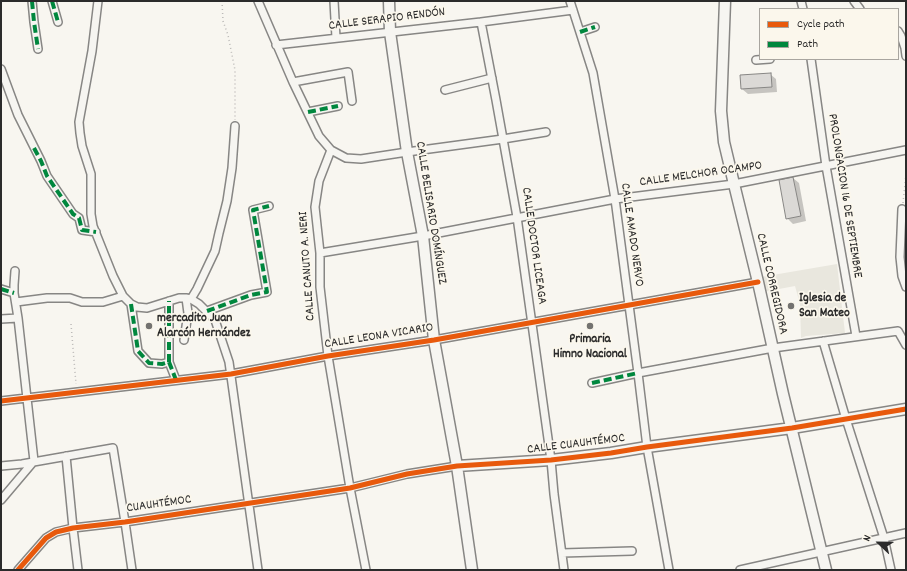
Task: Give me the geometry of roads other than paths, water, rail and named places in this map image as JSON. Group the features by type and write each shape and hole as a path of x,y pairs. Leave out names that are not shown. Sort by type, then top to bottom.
{"street":[{"path":"32,1 38,49"},
{"path":"52,1 58,22"},
{"path":"98,1 92,51 79,122 82,146 92,174 93,226 113,276 123,296 131,304 137,308 147,308 179,298 189,299 199,304 215,320 229,362 258,570"},
{"path":"258,1 276,45 319,136 331,150 346,158 362,159 546,132"},
{"path":"334,1 336,38"},
{"name":"CALLE BELISARIO DOMÍNGUEZ","path":"389,1 390,32 407,152 423,236 434,340 457,466 472,570"},
{"name":"CALLE AMADO NERVO","path":"570,1 593,73 615,199 647,447 669,570"},
{"name":"CALLE CORREGIDORA","path":"725,1 721,111 724,142 826,570"},
{"name":"CALLE SERAPIO RENDÓN","path":"276,45 481,22 572,10"},
{"name":"CALLE DOCTOR LICEAGA","path":"481,22 517,217 551,460 564,570"},
{"path":"580,32 595,27"},
{"path":"900,34 906,56"},
{"name":"PROLONGACION 16 DE SEPTIEMBRE","path":"811,60 826,166 856,336"},
{"path":"1,70 3,80 10,97 47,176 73,214 79,218 82,230 96,232"},
{"path":"293,82 348,72 352,101"},
{"path":"445,90 492,78"},
{"path":"308,112 338,106"},
{"path":"184,340 189,299 197,289 215,251 227,201 231,175 235,126"},
{"name":"CALLE CANUTO A. NERI","path":"331,150 319,182 315,207 320,253 320,287 328,356 350,488 366,570"},
{"name":"CALLE MELCHOR OCAMPO","path":"320,253 423,236 615,199 734,184 906,150"},
{"path":"207,311 251,295 267,292 253,210 269,206"},
{"path":"902,208 900,257 902,276 906,287"},
{"path":"1,500 34,461 14,293 15,271"},
{"name":"CALLE LEONA VICARIO","path":"1,401 231,374 328,356 434,340 758,282"},
{"path":"1,288 14,293"},
{"path":"16,302 48,298 70,298 82,302 103,302 123,296"},
{"path":"169,301 169,362 176,380"},
{"path":"131,304 138,351 149,364 162,364 169,362"},
{"path":"1,319 18,318"},
{"path":"592,383 773,348 856,336 898,331 906,345"},
{"path":"823,341 884,538 891,570"},
{"name":"CALLE CUAUHTÉMOC","path":"248,503 350,488 407,474 457,466 551,460 611,453 792,428 906,409"},
{"path":"1,466 22,464 112,448 132,570"},
{"path":"66,456 72,528 78,570"},
{"name":"CUAUHTÉMOC","path":"18,570 46,538 56,532 72,528 125,522 248,503"},
{"path":"740,570 906,534"},
{"path":"562,553 632,551"}],"place":[{"name":"Iglesia de San Mateo","path":"791,306"},
{"name":"mercadito Juan Alarcón Hernández","path":"149,326"},
{"name":"Primaria Himno Nacional","path":"590,326"}]}
